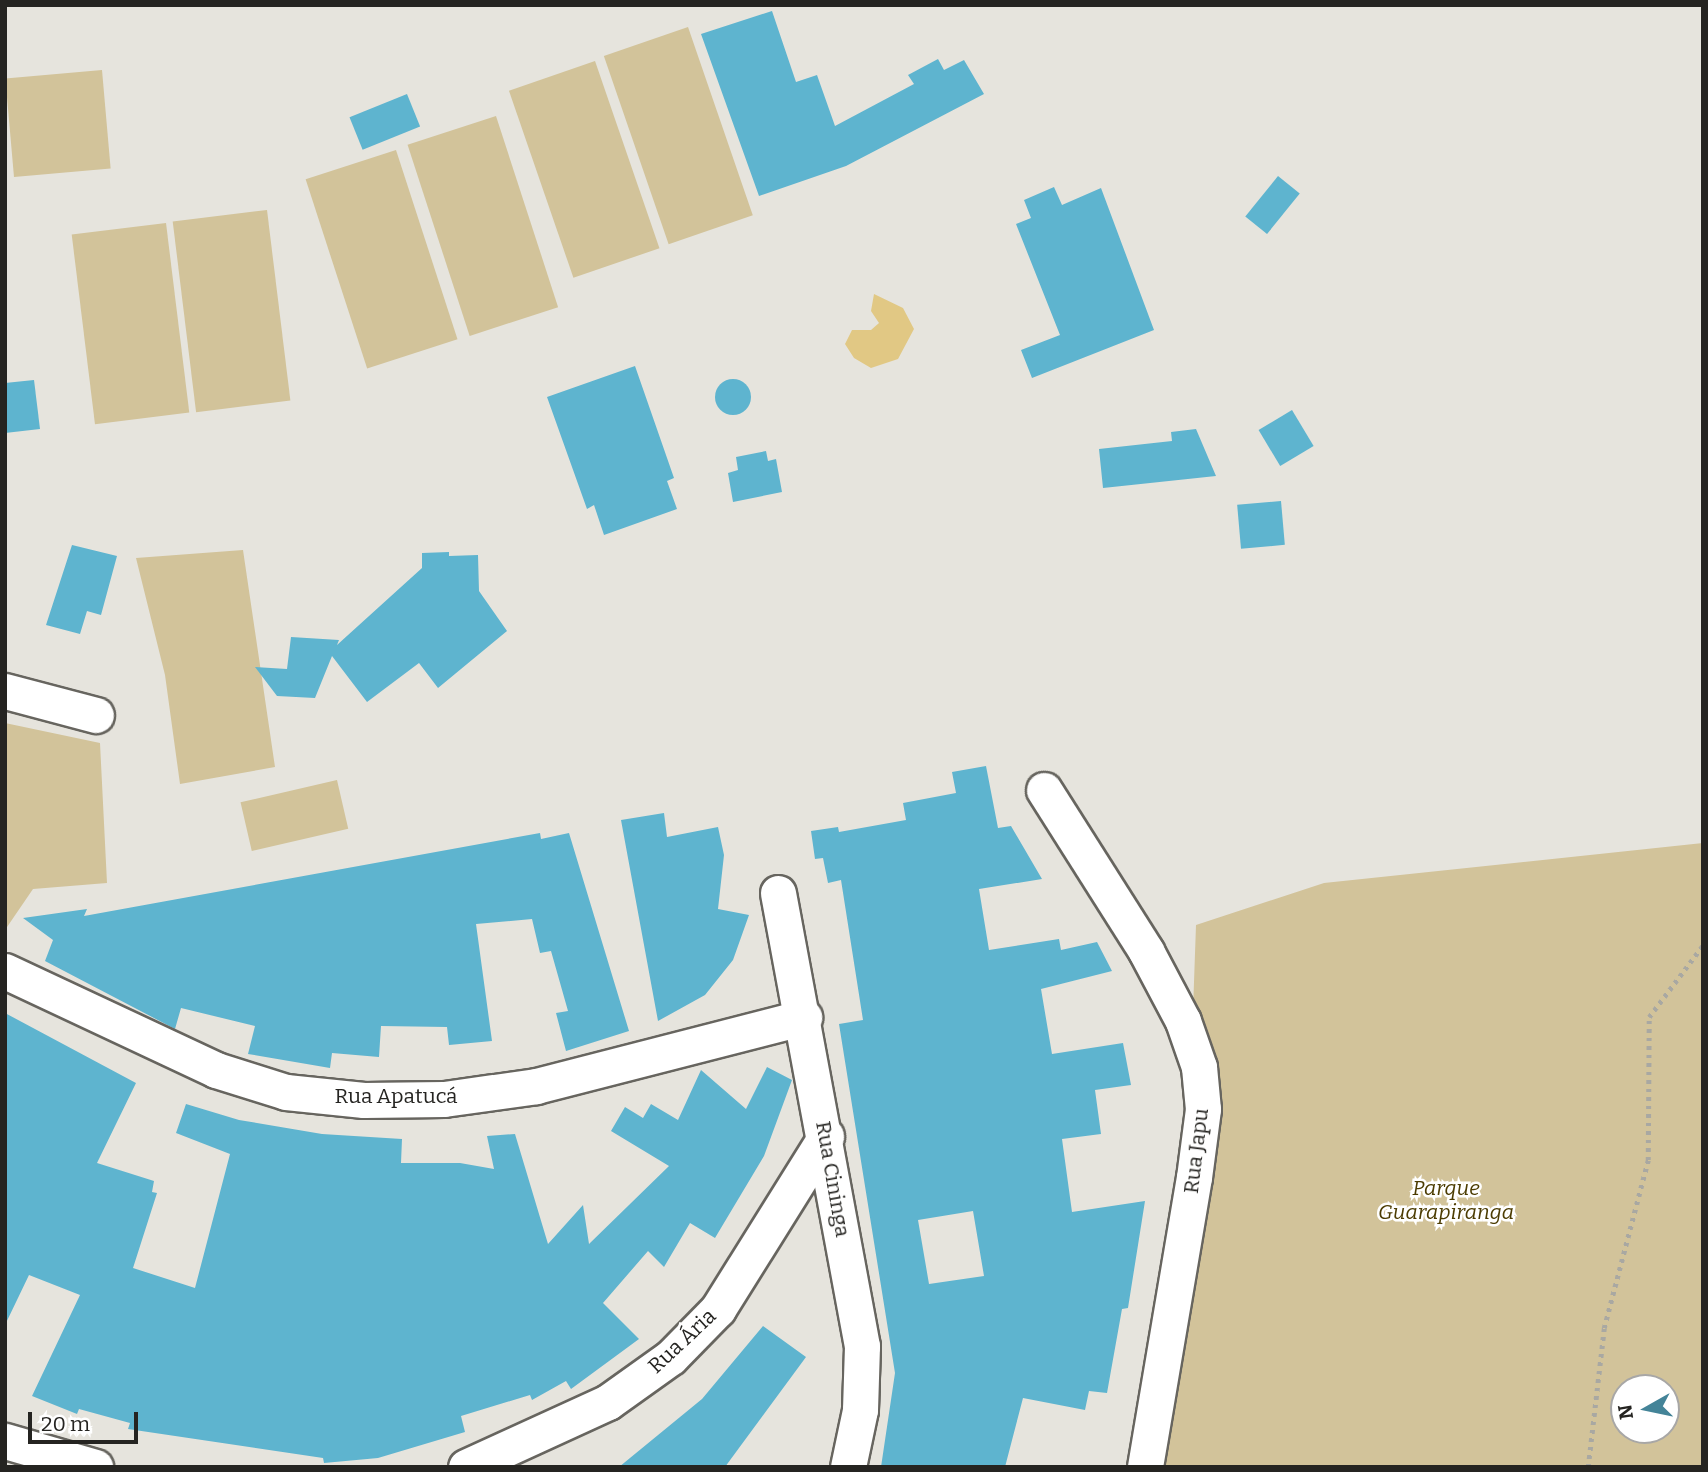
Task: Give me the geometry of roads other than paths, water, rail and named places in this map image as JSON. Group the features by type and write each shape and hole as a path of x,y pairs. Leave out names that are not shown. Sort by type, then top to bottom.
{"street":[{"path":"5,691 96,715"},
{"name":"Rua Japu","path":"1044,789 1146,951 1183,1021 1199,1067 1203,1109 1194,1177 1145,1467"},
{"name":"Rua Cininga","path":"778,893 804,1017 862,1346 860,1410 848,1467"},
{"name":"Rua Apatucá","path":"5,971 216,1070 286,1091 364,1100 444,1099 536,1086 804,1017"},
{"name":"Rua Ária","path":"466,1467 608,1402 671,1357 718,1309 826,1136"},
{"path":"5,1441 95,1467"}],"park label":[{"name":"Parque Guarapiranga","path":"1446,1200"}]}
